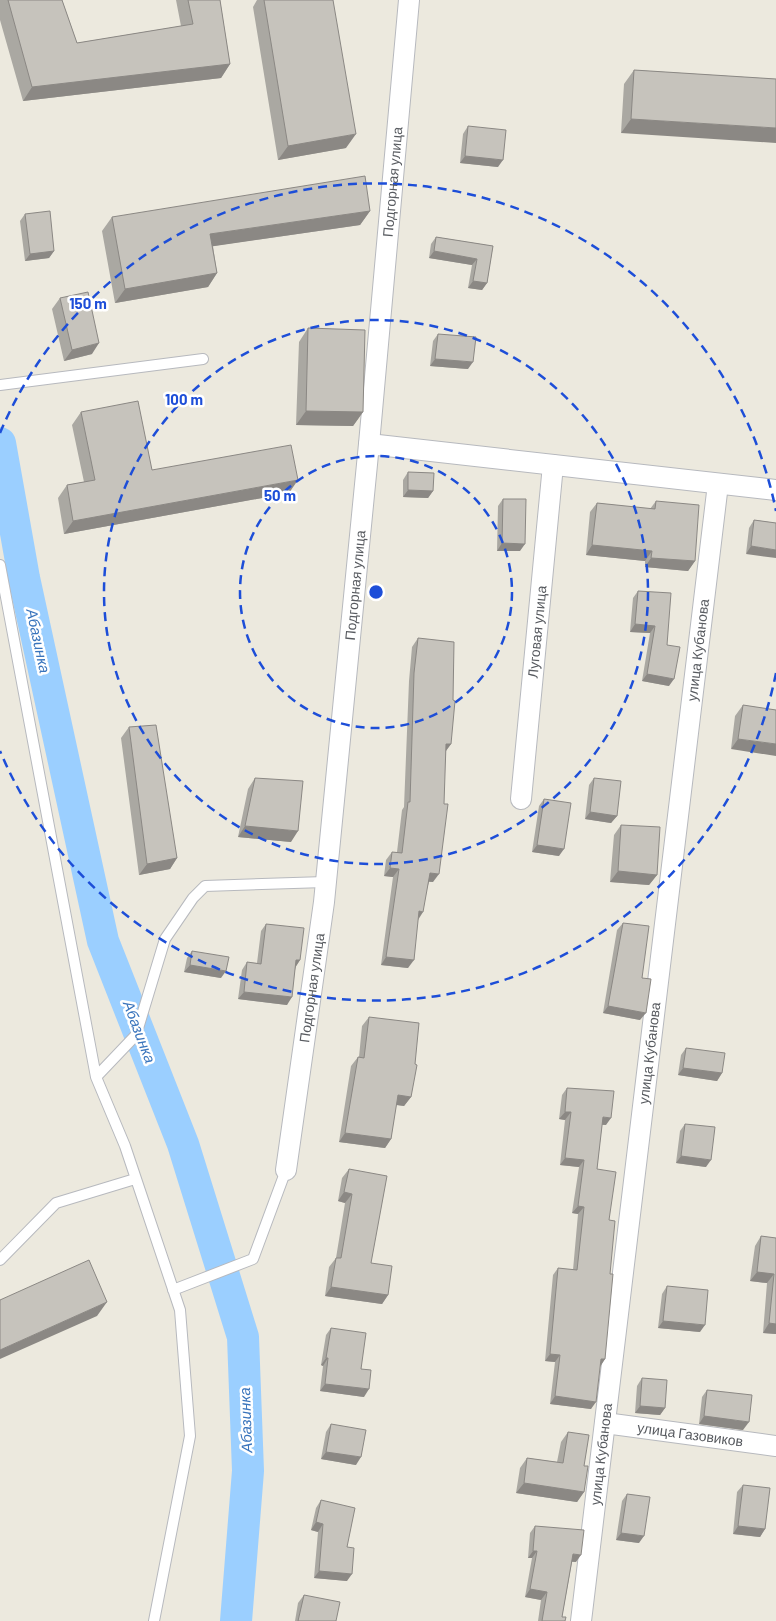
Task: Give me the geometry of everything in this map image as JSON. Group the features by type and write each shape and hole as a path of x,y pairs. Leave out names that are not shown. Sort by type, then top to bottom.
{"street":[{"name":"Подгорная улица","path":"286,1170 324,902 369,444 408,0"},
{"path":"369,444 776,490"},
{"name":"Луговая улица","path":"521,799 553,465"},
{"name":"улица Кубанова","path":"581,1621 718,484"},
{"name":"улица Газовиков","path":"605,1423 776,1446"}],"lane":[{"path":"0,385 204,359"},
{"path":"0,565 96,1077 136,1179 180,1310 190,1436 154,1621"},
{"path":"96,1077 136,1035 165,939 193,898 205,886 325,882"},
{"path":"174,1290 253,1259 286,1170"},
{"path":"0,1260 56,1204 136,1179"}],"building":[{"path":"8,0 62,0 77,43 193,24 188,0 220,0 230,64 32,87"},
{"path":"264,0 333,0 356,134 288,146"},
{"path":"634,70 776,79 776,128 631,119"},
{"path":"468,126 506,130 503,160 465,156"},
{"path":"365,176 370,211 210,234 217,273 125,289 112,217"},
{"path":"50,211 54,251 30,254 25,214"},
{"path":"436,237 493,246 487,283 473,281 477,259 434,251"},
{"path":"88,292 99,343 72,350 60,298"},
{"path":"308,328 365,330 363,412 306,411"},
{"path":"438,334 476,337 473,362 435,359"},
{"path":"138,401 152,470 291,445 298,480 73,521 67,485 95,480 81,412"},
{"path":"408,472 434,473 433,491 408,490"},
{"path":"503,499 526,499 525,544 502,543"},
{"path":"656,501 699,505 695,561 651,558 652,551 592,545 597,503 655,509"},
{"path":"754,520 776,523 776,550 751,546"},
{"path":"638,591 671,593 667,645 680,647 674,679 647,674 655,626 635,624"},
{"path":"418,638 454,642 453,700 455,701 451,744 446,744 444,804 448,804 439,874 430,873 423,912 419,911 414,960 386,957 399,869 390,868 392,852 402,853 408,802 410,802 414,673"},
{"path":"743,705 776,710 776,744 738,739"},
{"path":"156,725 177,858 147,864 129,727"},
{"path":"255,778 303,781 298,831 245,826"},
{"path":"594,778 621,781 617,816 590,812"},
{"path":"544,799 571,803 564,849 537,845"},
{"path":"621,825 660,827 657,875 618,871"},
{"path":"623,923 649,926 642,978 651,979 646,1013 608,1006"},
{"path":"266,924 304,928 300,960 296,960 292,997 244,992 247,962 261,964"},
{"path":"192,951 229,957 226,971 190,965"},
{"path":"369,1017 419,1023 415,1064 417,1065 411,1097 398,1095 391,1139 345,1133 358,1057 364,1058"},
{"path":"686,1048 725,1053 722,1073 683,1068"},
{"path":"567,1088 614,1091 611,1118 603,1117 597,1169 616,1172 609,1220 615,1221 610,1274 613,1274 605,1359 601,1359 596,1402 555,1396 560,1355 550,1354 558,1268 577,1270 584,1207 578,1206 584,1160 565,1158 571,1112 565,1112"},
{"path":"685,1124 715,1127 711,1160 681,1156"},
{"path":"349,1169 387,1176 371,1263 392,1266 388,1295 331,1287 336,1258 341,1258 352,1194 344,1192"},
{"path":"761,1236 776,1238 776,1324 769,1323 774,1274 757,1272"},
{"path":"89,1260 107,1302 0,1350 0,1300"},
{"path":"667,1286 708,1290 705,1325 663,1321"},
{"path":"331,1328 366,1333 361,1369 371,1370 369,1389 325,1384 328,1358 326,1358"},
{"path":"642,1378 667,1380 665,1408 640,1406"},
{"path":"707,1390 752,1395 749,1422 704,1416"},
{"path":"331,1424 366,1430 361,1457 326,1452"},
{"path":"568,1432 589,1435 584,1466 588,1466 584,1492 524,1483 527,1458 563,1463"},
{"path":"743,1485 770,1488 765,1529 738,1526"},
{"path":"627,1494 650,1497 644,1536 621,1533"},
{"path":"321,1500 355,1508 347,1547 354,1548 352,1574 319,1571 323,1524 316,1522"},
{"path":"535,1526 584,1530 581,1555 573,1554 562,1617 566,1617 565,1621 542,1621 547,1592 530,1589 537,1551 533,1551"},
{"path":"304,1595 340,1602 336,1621 298,1621"}],"waterway":[{"name":"Абазинка","path":"0,443 24,578 103,941 183,1144 243,1337 248,1471 236,1621"}]}
